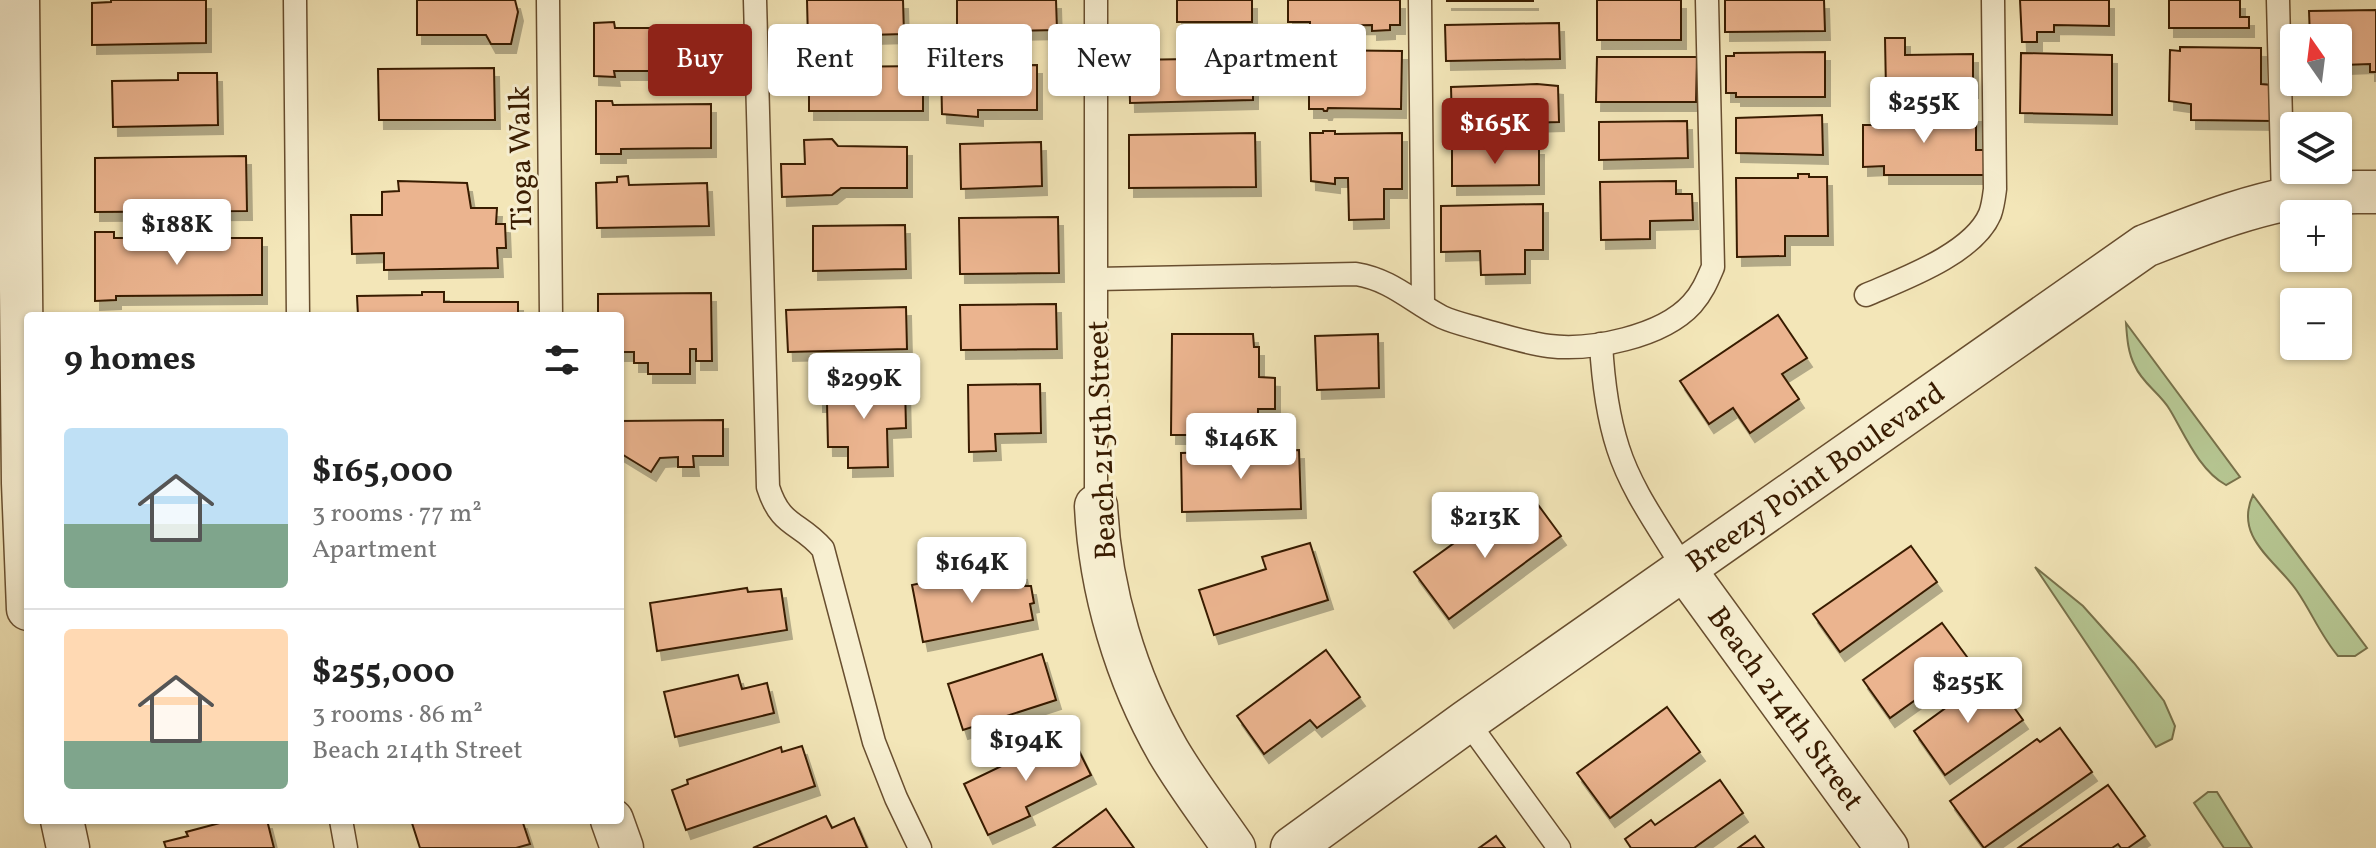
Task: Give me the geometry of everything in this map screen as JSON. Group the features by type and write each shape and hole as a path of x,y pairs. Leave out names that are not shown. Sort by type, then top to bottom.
{"street":[{"path":"18,0 12,484 24,578"},
{"name":"Breezy Point Boulevard","path":"2283,200 2320,193 2376,192"},
{"name":"Breezy Point Boulevard","path":"1292,848 1467,721 2145,246 2280,201"},
{"name":"Beach 215th Street","path":"1096,506 1102,560 1113,613 1136,683 1167,749 1234,848"},
{"name":"Beach 214th Street","path":"1684,569 1887,848"},
{"path":"63,824 68,848"},
{"path":"613,824 622,848"}],"lane":[{"path":"295,0 298,312"},
{"name":"Tioga Walk","path":"548,0 551,312"},
{"path":"755,0 768,487 775,509 812,536 823,549 874,742 920,848"},
{"name":"Beach 215th Street","path":"1096,0 1096,506"},
{"path":"1420,0 1423,305"},
{"path":"1097,279 1356,274 1385,281 1445,318 1551,346 1601,344 1636,336 1665,323 1690,307 1704,290 1713,267 1707,0"},
{"path":"1866,295 1926,269 1961,246 1990,214 1995,189 1993,0"},
{"path":"2278,0 2283,200"},
{"path":"1601,344 1606,405 1619,451 1637,493 1684,569"},
{"path":"1467,721 1559,848"},
{"path":"342,824 346,848"}],"green space":[{"path":"2126,323 2240,477 2226,485 2200,461 2166,404 2138,372 2129,351"},
{"path":"2253,495 2367,648 2355,656 2338,656 2332,648 2297,591 2253,536 2248,510"},
{"path":"2035,567 2083,606 2134,663 2164,701 2175,726 2172,739 2156,747"},
{"path":"2208,792 2217,792 2252,848 2224,848 2194,803"}],"building":[{"path":"111,0 206,0 206,43 92,45 92,3"},
{"path":"417,0 515,0 518,12 511,44 491,44 486,35 417,35"},
{"path":"807,0 903,0 904,24 898,24 898,34 882,35 882,24 808,24"},
{"path":"957,0 1056,0 1057,24 1048,24 1048,30 1032,30 1032,24 957,24"},
{"path":"1177,0 1252,0 1252,22 1177,22"},
{"path":"1288,0 1400,0 1400,25 1390,25 1390,30 1372,31 1372,25 1366,24 1288,22"},
{"path":"1533,0 1533,1 1447,1"},
{"path":"1597,0 1681,0 1681,40 1597,40"},
{"path":"1725,0 1824,0 1825,31 1725,32"},
{"path":"2020,0 2109,0 2109,26 2054,25 2054,32 2037,32 2037,42 2022,42"},
{"path":"2169,0 2240,0 2240,17 2249,17 2249,28 2169,28"},
{"path":"2376,10 2376,72 2370,72 2370,64 2352,65 2352,24 2309,24 2309,11"},
{"path":"614,22 615,28 648,28 648,71 614,71 615,77 594,76 594,23"},
{"path":"1559,23 1560,59 1446,61 1445,25"},
{"path":"1885,38 1905,38 1905,55 1973,54 1973,89 1886,91"},
{"path":"2180,47 2261,48 2261,84 2273,85 2273,121 2191,120 2191,104 2169,101 2170,50 2180,51"},
{"path":"1366,51 1402,51 1401,109 1309,109 1309,96 1366,96"},
{"path":"1825,52 1825,97 1736,97 1736,93 1726,93 1726,56 1734,56 1734,53"},
{"path":"2021,53 2112,55 2112,115 2020,113"},
{"path":"1597,57 1697,57 1696,102 1596,102"},
{"path":"1176,59 1176,96 1253,96 1253,100 1130,103 1130,96 1160,96 1160,60"},
{"path":"1032,65 1037,65 1037,110 978,110 978,117 942,114 942,96 1032,96"},
{"path":"882,66 898,66 898,96 923,96 923,111 809,111 809,96 882,96"},
{"path":"494,68 495,120 379,120 378,69"},
{"path":"178,73 217,73 218,125 113,127 112,81 178,80"},
{"path":"1558,86 1559,122 1452,125 1451,87"},
{"path":"596,101 612,101 613,105 711,104 711,148 621,149 621,154 596,154"},
{"path":"1883,113 1976,113 1976,150 1984,150 1985,175 1884,175 1884,166 1863,167 1863,125 1884,125"},
{"path":"1822,115 1823,155 1736,153 1736,118"},
{"path":"1687,121 1688,158 1599,160 1599,122"},
{"path":"1335,131 1335,134 1402,133 1402,189 1384,189 1384,219 1349,220 1348,178 1335,178 1335,184 1311,181 1310,133"},
{"path":"1255,133 1256,187 1129,188 1129,135"},
{"path":"832,139 838,146 907,147 907,188 841,188 832,195 782,197 781,164 805,164 804,140"},
{"path":"1041,142 1042,186 961,189 960,144"},
{"path":"1452,142 1468,142 1468,147 1539,146 1539,185 1452,186"},
{"path":"246,156 247,211 95,212 95,158"},
{"path":"1798,174 1827,177 1828,236 1785,236 1785,256 1737,257 1736,178 1798,178"},
{"path":"628,176 629,185 707,183 709,226 597,228 596,183 617,182 617,177"},
{"path":"398,181 467,183 471,208 497,208 496,224 505,224 506,248 497,248 498,268 384,270 384,253 352,254 351,215 382,215 382,192 399,191"},
{"path":"1676,181 1676,194 1692,194 1693,220 1650,221 1650,239 1601,240 1600,182"},
{"path":"1543,204 1543,250 1525,250 1525,274 1481,275 1480,251 1441,252 1441,206"},
{"path":"1058,217 1059,273 960,274 959,218"},
{"path":"905,225 906,269 813,271 813,226"},
{"path":"95,232 114,232 114,238 262,238 262,295 116,296 116,300 95,301"},
{"path":"422,292 444,292 444,302 518,302 518,312 358,312 357,296 422,295"},
{"path":"711,293 712,361 696,361 696,349 690,349 690,374 648,374 648,363 634,363 634,352 624,352 624,312 598,312 598,294"},
{"path":"1056,304 1057,349 961,350 960,305"},
{"path":"906,307 907,349 788,352 786,310"},
{"path":"1778,315 1807,358 1782,374 1799,399 1750,433 1733,408 1709,424 1680,381"},
{"path":"1172,334 1253,334 1254,347 1259,347 1259,377 1275,378 1275,409 1258,409 1258,435 1171,435"},
{"path":"1378,334 1379,388 1317,390 1315,336"},
{"path":"1040,384 1041,433 995,434 996,451 969,452 968,385"},
{"path":"905,385 906,428 887,429 888,467 848,468 848,447 828,447 827,403 818,403 818,387"},
{"path":"723,420 723,456 693,456 694,467 678,467 678,457 660,458 651,472 624,455 624,421"},
{"path":"1299,450 1301,509 1182,512 1181,453"},
{"path":"1536,502 1561,536 1449,619 1414,572 1475,528 1484,540"},
{"path":"1310,543 1328,600 1214,635 1199,590 1266,569 1262,557"},
{"path":"1911,546 1937,582 1840,652 1813,614"},
{"path":"1022,571 1025,586 1031,586 1033,620 923,642 912,585 950,577 952,585"},
{"path":"747,588 748,592 781,589 787,630 657,651 650,603"},
{"path":"1942,623 1970,661 1890,718 1863,680"},
{"path":"1326,650 1360,697 1317,728 1310,720 1264,754 1237,716"},
{"path":"1042,654 1056,700 963,730 948,684"},
{"path":"738,675 742,689 767,683 774,713 675,737 664,692"},
{"path":"1991,675 2023,720 1945,775 1914,731"},
{"path":"1667,707 1700,752 1610,818 1577,773"},
{"path":"2060,728 2092,772 1984,848 1950,801 2037,739 2040,742"},
{"path":"1070,733 1091,775 1026,807 1030,816 988,835 964,784"},
{"path":"802,746 815,786 686,830 672,790 688,784 687,780 781,747 782,752"},
{"path":"1720,780 1743,813 1694,848 1631,848 1625,839 1651,820 1655,825"},
{"path":"2108,785 2145,836 2128,848 2121,848 2118,844 2112,848 2018,848"},
{"path":"1106,809 1134,848 1053,848"},
{"path":"826,816 832,828 854,818 867,848 753,848"},
{"path":"216,824 268,824 274,848 166,848 164,842 188,836 186,832"},
{"path":"412,824 523,824 530,844 516,848 420,848"},
{"path":"1496,836 1505,848 1479,848"},
{"path":"1755,836 1764,848 1738,848"}]}
